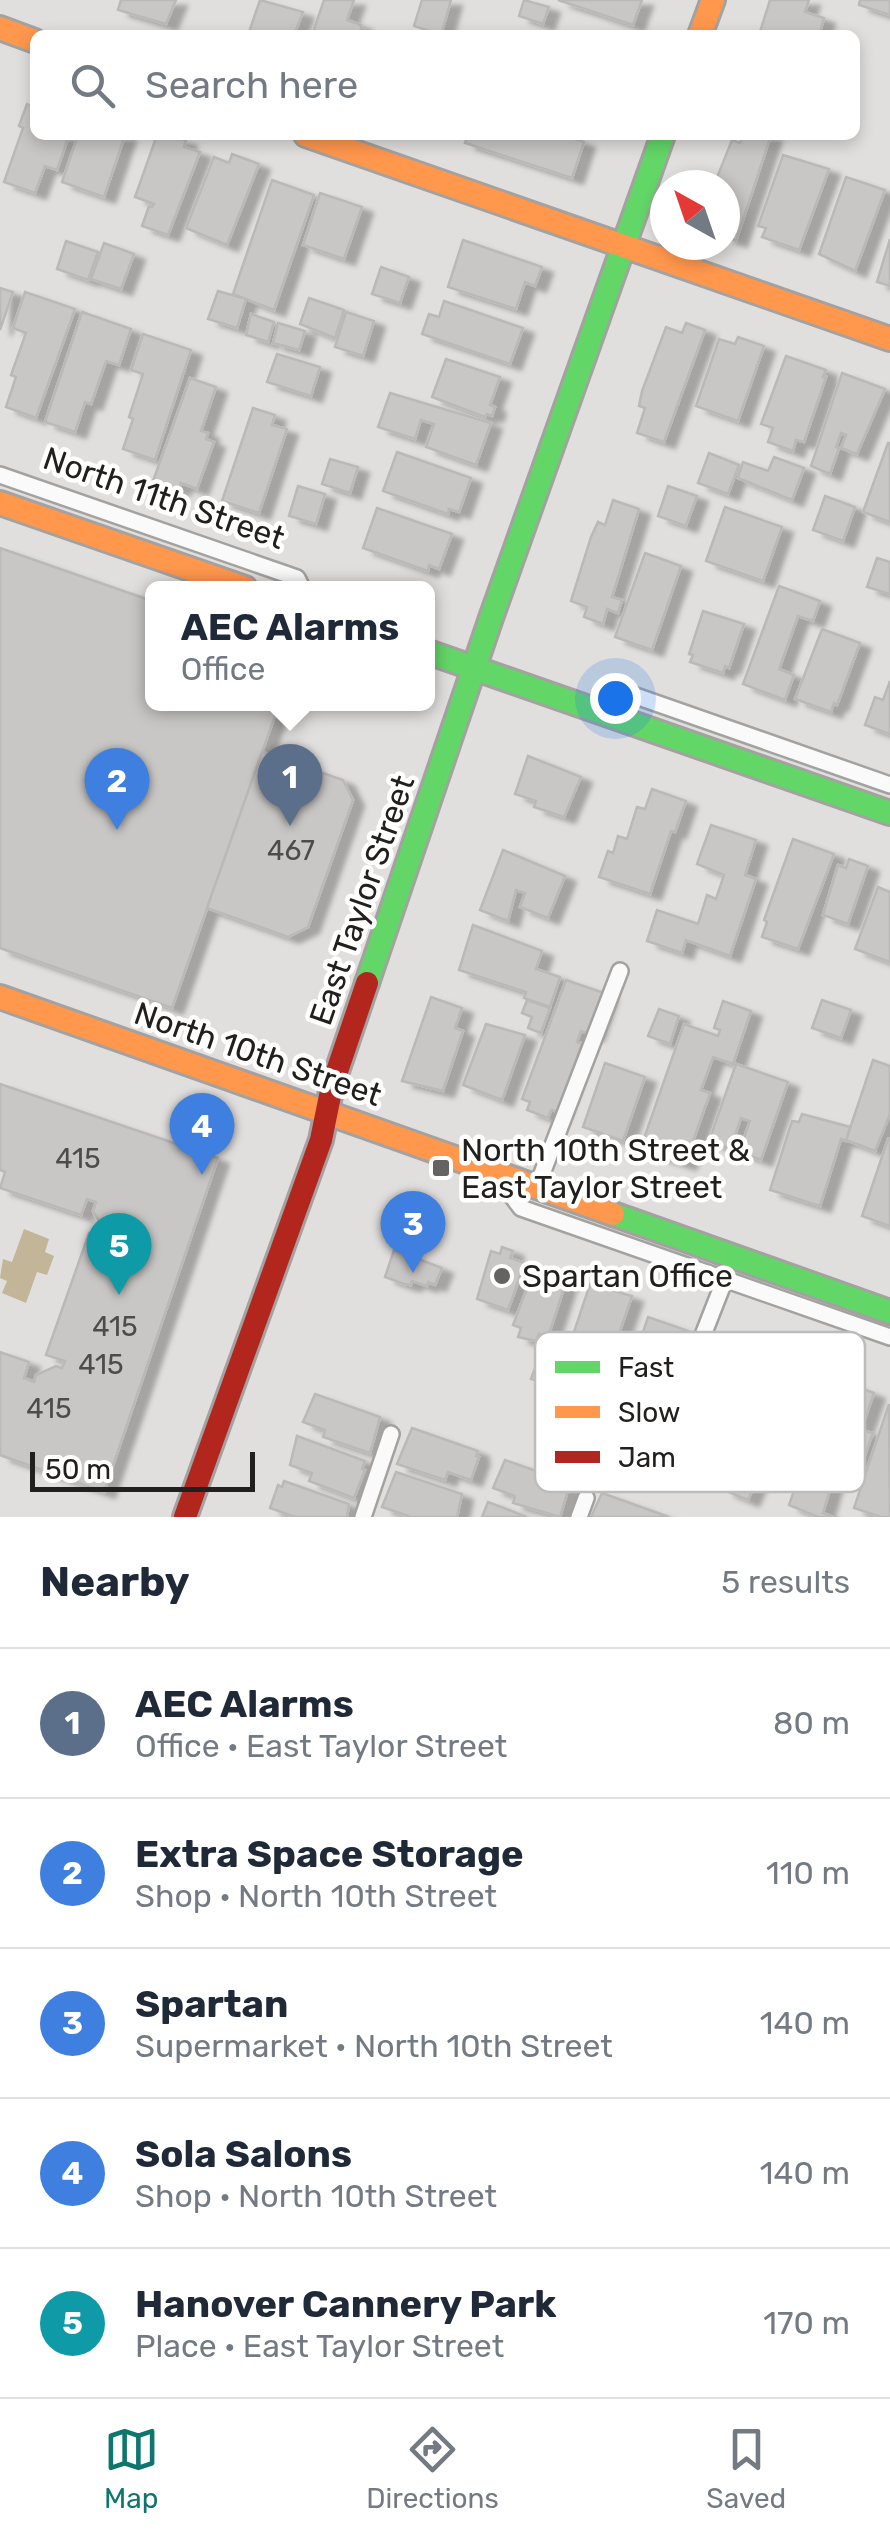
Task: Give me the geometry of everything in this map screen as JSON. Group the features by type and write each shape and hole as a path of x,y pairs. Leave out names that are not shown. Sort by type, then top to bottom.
{"main road":[{"path":"702,30 713,0"},
{"path":"0,28 30,38"},
{"path":"320,140 890,339"},
{"name":"East Taylor Street","path":"185,1517 320,1140 332,1086 661,140"},
{"name":"North 11th Street","path":"0,503 225,581"},
{"path":"435,654 890,813"},
{"name":"North 10th Street","path":"0,997 890,1312"}],"lane":[{"name":"North 11th Street","path":"0,475 298,581"},
{"path":"588,706 630,694 890,785"},
{"path":"536,1187 620,971"},
{"path":"494,1172 521,1208 890,1337"},
{"path":"704,1332 725,1279"},
{"path":"363,1517 392,1434"},
{"path":"579,1517 586,1498"}],"shaded area":[{"path":"24,1229 49,1239 45,1252 54,1256 47,1275 37,1272 26,1303 2,1293 7,1281 0,1278 3,1259 12,1262"}],"building":[{"path":"121,0 176,0 166,24 118,10"},
{"path":"260,0 303,12 296,30 250,30"},
{"path":"324,0 354,0 347,20 365,30 314,30"},
{"path":"422,0 451,0 442,30 414,26"},
{"path":"524,0 549,7 543,24 519,16"},
{"path":"558,0 642,0 633,25"},
{"path":"770,0 809,0 805,12 824,18 820,30 761,30"},
{"path":"860,0 890,0 890,15 859,5"},
{"path":"27,104 30,140 67,140 57,170 45,166 35,193 4,182"},
{"path":"76,140 123,140 104,197 62,182"},
{"path":"155,140 186,140 184,147 200,152 168,235 142,226 149,206 154,204 135,197"},
{"path":"466,140 584,142 572,178 465,143"},
{"path":"732,140 769,140 740,229 740,170 720,170"},
{"path":"232,154 259,164 227,245 186,228 214,157 229,163"},
{"path":"783,155 829,169 799,250 762,237 766,228 758,226"},
{"path":"846,177 885,190 855,271 819,254"},
{"path":"272,180 314,195 274,310 233,294"},
{"path":"320,193 362,207 344,259 303,245"},
{"path":"890,239 890,286 877,282"},
{"path":"463,240 542,267 535,286 525,282 516,309 448,287"},
{"path":"66,241 98,252 88,280 57,269"},
{"path":"104,243 134,254 121,289 91,279"},
{"path":"381,267 409,277 400,303 372,294"},
{"path":"0,288 13,292 0,330"},
{"path":"218,291 246,299 237,328 208,319"},
{"path":"25,292 75,309 36,418 6,407 16,377 11,375 26,333 13,328"},
{"path":"309,298 344,310 335,338 300,324"},
{"path":"444,301 523,328 510,364 422,334 429,314 439,317"},
{"path":"82,312 131,329 119,365 106,361 91,404 85,402 75,432 45,422"},
{"path":"346,312 374,321 363,356 335,347"},
{"path":"251,314 274,322 268,342 246,335"},
{"path":"278,323 305,331 299,350 273,343"},
{"path":"686,323 705,330 664,442 637,433 645,408 639,406 666,327 682,333"},
{"path":"143,334 191,350 155,460 123,449 143,374 131,370"},
{"path":"738,337 764,346 738,421 696,406 719,339 735,344"},
{"path":"277,354 320,367 311,396 267,382"},
{"path":"786,356 826,370 804,442 796,440 793,451 768,442 773,428 761,424"},
{"path":"446,359 500,377 490,405 495,407 492,416 485,417 432,397"},
{"path":"842,373 885,389 857,454 841,448 846,435 841,433 830,474 811,466"},
{"path":"190,378 216,387 201,431 214,442 197,489 181,483 179,490 153,481"},
{"path":"390,393 491,423 476,465 426,447 434,424 421,420 415,439 378,427"},
{"path":"253,408 275,415 272,425 287,429 259,513 222,501"},
{"path":"890,443 890,522 863,512"},
{"path":"397,452 471,478 459,512 449,509 448,514 383,491"},
{"path":"709,453 739,465 728,494 698,483"},
{"path":"774,457 804,468 792,500 738,478 743,462 768,471"},
{"path":"330,459 358,467 350,493 322,484"},
{"path":"298,486 325,494 316,524 289,516"},
{"path":"668,486 697,496 686,526 658,516"},
{"path":"825,496 855,507 843,541 813,530"},
{"path":"613,500 639,509 612,597 622,600 618,613 607,609 603,624 584,617 587,607 571,601 591,537 598,522 605,525"},
{"path":"725,507 782,527 763,581 706,561"},
{"path":"377,508 452,534 439,569 429,565 428,571 363,548"},
{"path":"0,548 145,599 145,711 277,711 172,1008 0,948"},
{"path":"645,553 681,566 652,650 615,637"},
{"path":"877,558 890,562 890,594 867,587"},
{"path":"779,586 820,601 813,621 798,616 779,669 794,675 785,700 743,684"},
{"path":"703,611 744,624 729,668 725,666 723,673 690,662"},
{"path":"822,629 860,643 831,712 795,699"},
{"path":"890,681 890,734 865,725 875,697 883,700"},
{"path":"262,752 343,780 353,800 308,927 288,937 207,908"},
{"path":"528,756 581,777 564,817 534,807 536,801 515,794"},
{"path":"652,789 686,801 675,832 671,831 650,894 599,877 608,851 613,853 618,836 627,839 637,807 645,809"},
{"path":"711,825 756,840 745,875 756,879 730,956 686,940 682,953 647,941 657,910 698,924 707,895 716,899 724,875 697,864"},
{"path":"793,839 834,854 798,949 762,937 767,922 764,920"},
{"path":"503,850 565,876 548,918 520,907 525,893 516,890 508,921 480,910"},
{"path":"849,859 868,866 848,924 823,915 838,865 846,868"},
{"path":"878,887 890,892 890,962 855,949"},
{"path":"473,925 542,951 536,969 560,977 550,1007 524,998 526,992 459,970"},
{"path":"566,980 607,994 593,1035 581,1031 577,1042 582,1043 559,1112 551,1110 548,1118 527,1110 530,1102 522,1099"},
{"path":"431,997 462,1008 455,1028 463,1031 443,1091 402,1081"},
{"path":"527,1000 550,1008 541,1033 528,1028 532,1017 522,1013"},
{"path":"822,1000 851,1010 841,1038 812,1028"},
{"path":"723,1001 751,1011 733,1064 713,1057 701,1090 710,1093 685,1164 649,1152 652,1144 643,1141 684,1024 718,1036 720,1030 714,1028"},
{"path":"659,1009 679,1016 670,1044 648,1036"},
{"path":"486,1024 525,1035 502,1100 463,1085"},
{"path":"873,1060 890,1066 890,1114 875,1151 846,1140"},
{"path":"605,1063 645,1077 623,1141 583,1127"},
{"path":"736,1064 788,1082 761,1160 739,1152 750,1121 741,1118 730,1149 709,1141"},
{"path":"0,1084 218,1158 104,1492 0,1455 0,1352 29,1362 24,1378 34,1382 36,1375 56,1366 62,1368 65,1361 46,1355 89,1233 108,1239 110,1231 103,1228 93,1211 96,1202 87,1199 81,1215 0,1188 5,1172 0,1170"},
{"path":"802,1114 850,1127 846,1141 841,1139 820,1206 770,1190 792,1121 799,1122"},
{"path":"890,1139 890,1226 862,1216"},
{"name":"Spartan Office","path":"502,1247 513,1251 510,1258 525,1263 508,1310 477,1299 491,1251 500,1254"},
{"path":"394,1250 442,1268 435,1285 412,1281 411,1285 404,1284 385,1277"},
{"path":"535,1267 567,1279 550,1332 535,1332 535,1341 518,1337 521,1328 513,1325"},
{"path":"590,1284 632,1296 620,1332 574,1332"},
{"path":"648,1317 691,1332 643,1332"},
{"path":"865,1390 874,1393 865,1419"},
{"path":"315,1394 380,1417 370,1453 323,1437 325,1430 303,1422"},
{"path":"889,1404 890,1517 854,1508 859,1492 865,1492 865,1475"},
{"path":"412,1428 478,1451 471,1480 448,1472 445,1480 397,1464"},
{"path":"865,1431 873,1433 865,1455"},
{"path":"297,1436 365,1461 354,1498 309,1481 312,1473 290,1465"},
{"path":"505,1460 535,1471 535,1492 567,1492 560,1517 513,1503 515,1496 493,1488"},
{"path":"396,1472 462,1494 457,1517 411,1517 382,1507"},
{"path":"284,1481 349,1504 347,1517 295,1517 270,1508 278,1485 282,1487"},
{"path":"729,1492 751,1492 748,1500"},
{"path":"794,1492 829,1492 823,1513 833,1517 818,1517 789,1505"},
{"path":"602,1493 669,1517 591,1517"},
{"path":"488,1502 527,1517 482,1517"}],"traffic: fast":[{"path":"367,983 491,618 661,140"},
{"path":"435,654 890,813"},
{"path":"613,1214 890,1312"}],"traffic: slow":[{"path":"702,30 713,0"},
{"path":"0,28 30,39"},
{"path":"320,140 890,339"},
{"path":"0,503 225,581"},
{"path":"0,997 613,1214"}],"traffic: jam":[{"path":"185,1517 321,1140 332,1086 367,983"}],"place":[{"name":"AEC Alarms","path":"290,826"},
{"name":"Extra Space Storage","path":"117,830"},
{"name":"North 10th Street & East Taylor Street","path":"441,1168"},
{"name":"Sola Salons","path":"202,1175"},
{"name":"Spartan","path":"413,1273"},
{"name":"Spartan Office","path":"502,1276"},
{"name":"Hanover Cannery Park","path":"119,1295"}]}
